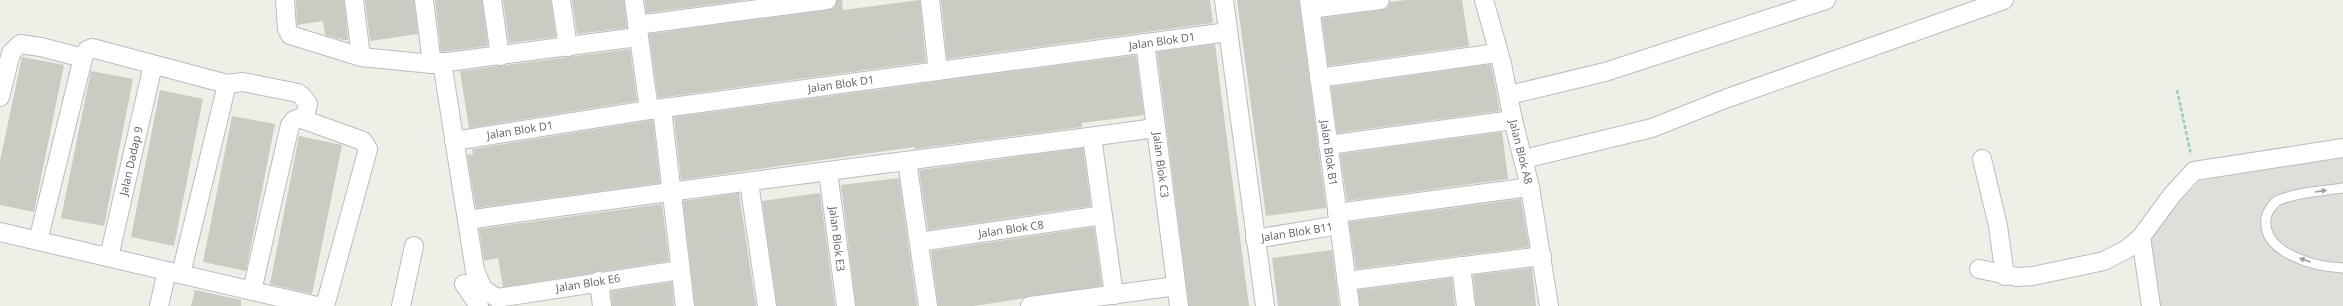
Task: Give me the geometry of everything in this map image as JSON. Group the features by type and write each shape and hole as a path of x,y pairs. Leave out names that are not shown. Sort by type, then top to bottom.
{"street":[{"path":"285,0 287,29 290,35 361,56 437,63 568,47 638,31 827,0"},
{"path":"354,0 361,56"},
{"path":"424,0 454,141 467,220 671,191 828,172 1156,128"},
{"path":"492,0 500,56"},
{"path":"561,0 568,47"},
{"path":"634,0 638,31 656,109 671,191 685,306"},
{"path":"930,0 938,71"},
{"path":"1224,0 1265,306"},
{"path":"1309,5 1380,0"},
{"name":"Jalan Blok A8","path":"1484,0 1509,95 1512,120 1524,159 1530,187 1549,306"},
{"path":"1509,95 1605,72 1826,0"},
{"path":"1524,159 1652,128 1725,98 1961,7 2004,0"},
{"name":"Jalan Blok B1","path":"1309,5 1350,306"},
{"name":"Jalan Blok D1","path":"454,141 656,109 1228,32"},
{"name":"Jalan Blok C3","path":"1145,43 1179,306"},
{"path":"0,97 12,53 20,44 41,46 83,58"},
{"path":"38,241 83,58 87,50 92,48 227,84 243,82 298,93 308,104 304,120"},
{"path":"1319,78 1497,53"},
{"name":"Jalan Dadap 9","path":"109,257 153,65"},
{"path":"159,306 174,273 227,84"},
{"path":"252,291 290,125 294,120 304,120 364,141 368,149 325,306"},
{"path":"1328,145 1512,120"},
{"path":"1092,137 1114,295"},
{"path":"1979,269 2005,276 2033,276 2104,260 2127,249 2141,237 2172,196 2194,171 2343,148"},
{"path":"1982,159 1998,226 2005,276"},
{"path":"908,161 928,306"},
{"name":"Jalan Blok E3","path":"828,172 846,306"},
{"path":"749,182 767,306"},
{"name":"Jalan Blok B11","path":"1256,239 1338,219 1530,187"},
{"name":"Jalan Blok C8","path":"919,242 1103,215"},
{"name":"Jalan Blok E6","path":"467,220 479,283 489,294 497,298 599,281 680,270"},
{"path":"0,232 317,306"},
{"path":"2141,237 2151,306"},
{"path":"401,306 414,246"},
{"path":"1346,281 1542,256"},
{"path":"1461,266 1466,306"},
{"path":"599,281 602,306"},
{"path":"464,284 479,306"},
{"path":"1030,306 1095,302 1114,295 1176,286"}],"lane":[{"path":"2343,188 2278,200 2266,214 2265,224 2267,233 2280,249 2303,260 2328,268 2343,268"}],"path":[{"path":"2177,90 2194,171"}],"shaded area":[{"path":"2343,154 2343,306 2150,306 2139,240 2200,181"}],"building":[{"path":"296,0 344,0 348,40 325,35 323,21 297,25"},
{"path":"365,0 414,0 418,34 370,41"},
{"path":"435,0 482,0 488,46 441,52"},
{"path":"503,0 551,0 556,37 509,43"},
{"path":"572,0 624,0 627,28 577,34"},
{"path":"645,0 747,0 646,13"},
{"path":"837,0 842,0 843,10 920,0 926,62 658,98 649,34 828,10 834,8"},
{"path":"941,0 1210,0 1213,23 947,59"},
{"path":"1237,0 1299,0 1326,208 1266,216"},
{"path":"1406,0 1462,0 1469,46 1328,66 1322,18 1381,10 1387,8 1390,2"},
{"path":"1215,44 1249,306 1189,306 1157,52"},
{"path":"630,49 637,101 469,128 460,71"},
{"path":"1136,55 1144,115 1082,123 1082,127 915,149 914,147 681,180 674,117"},
{"path":"22,57 64,65 34,212 0,205 0,161"},
{"path":"1491,64 1500,111 1337,133 1331,87"},
{"path":"91,71 133,79 104,226 61,218"},
{"path":"160,90 203,99 174,246 131,237"},
{"path":"232,116 275,124 246,271 203,262"},
{"path":"653,120 660,183 476,208 467,155 473,154 472,149"},
{"path":"1502,132 1508,179 1347,201 1340,154"},
{"path":"299,136 342,145 312,294 270,284"},
{"path":"1083,148 1091,206 928,230 919,170"},
{"path":"899,178 917,306 856,306 841,185"},
{"path":"739,193 756,306 695,306 683,201"},
{"path":"820,193 835,306 777,306 762,201"},
{"path":"1521,199 1529,247 1356,269 1349,222"},
{"path":"662,204 669,261 503,287 498,258 484,261 479,229"},
{"path":"1094,227 1102,286 974,306 938,306 931,251"},
{"path":"1332,250 1339,306 1278,306 1272,258"},
{"path":"1532,268 1536,306 1476,306 1473,275"},
{"path":"1452,278 1455,306 1360,306 1358,290"},
{"path":"672,282 674,306 612,306 611,291"},
{"path":"195,290 241,300 241,306 191,306"}]}
